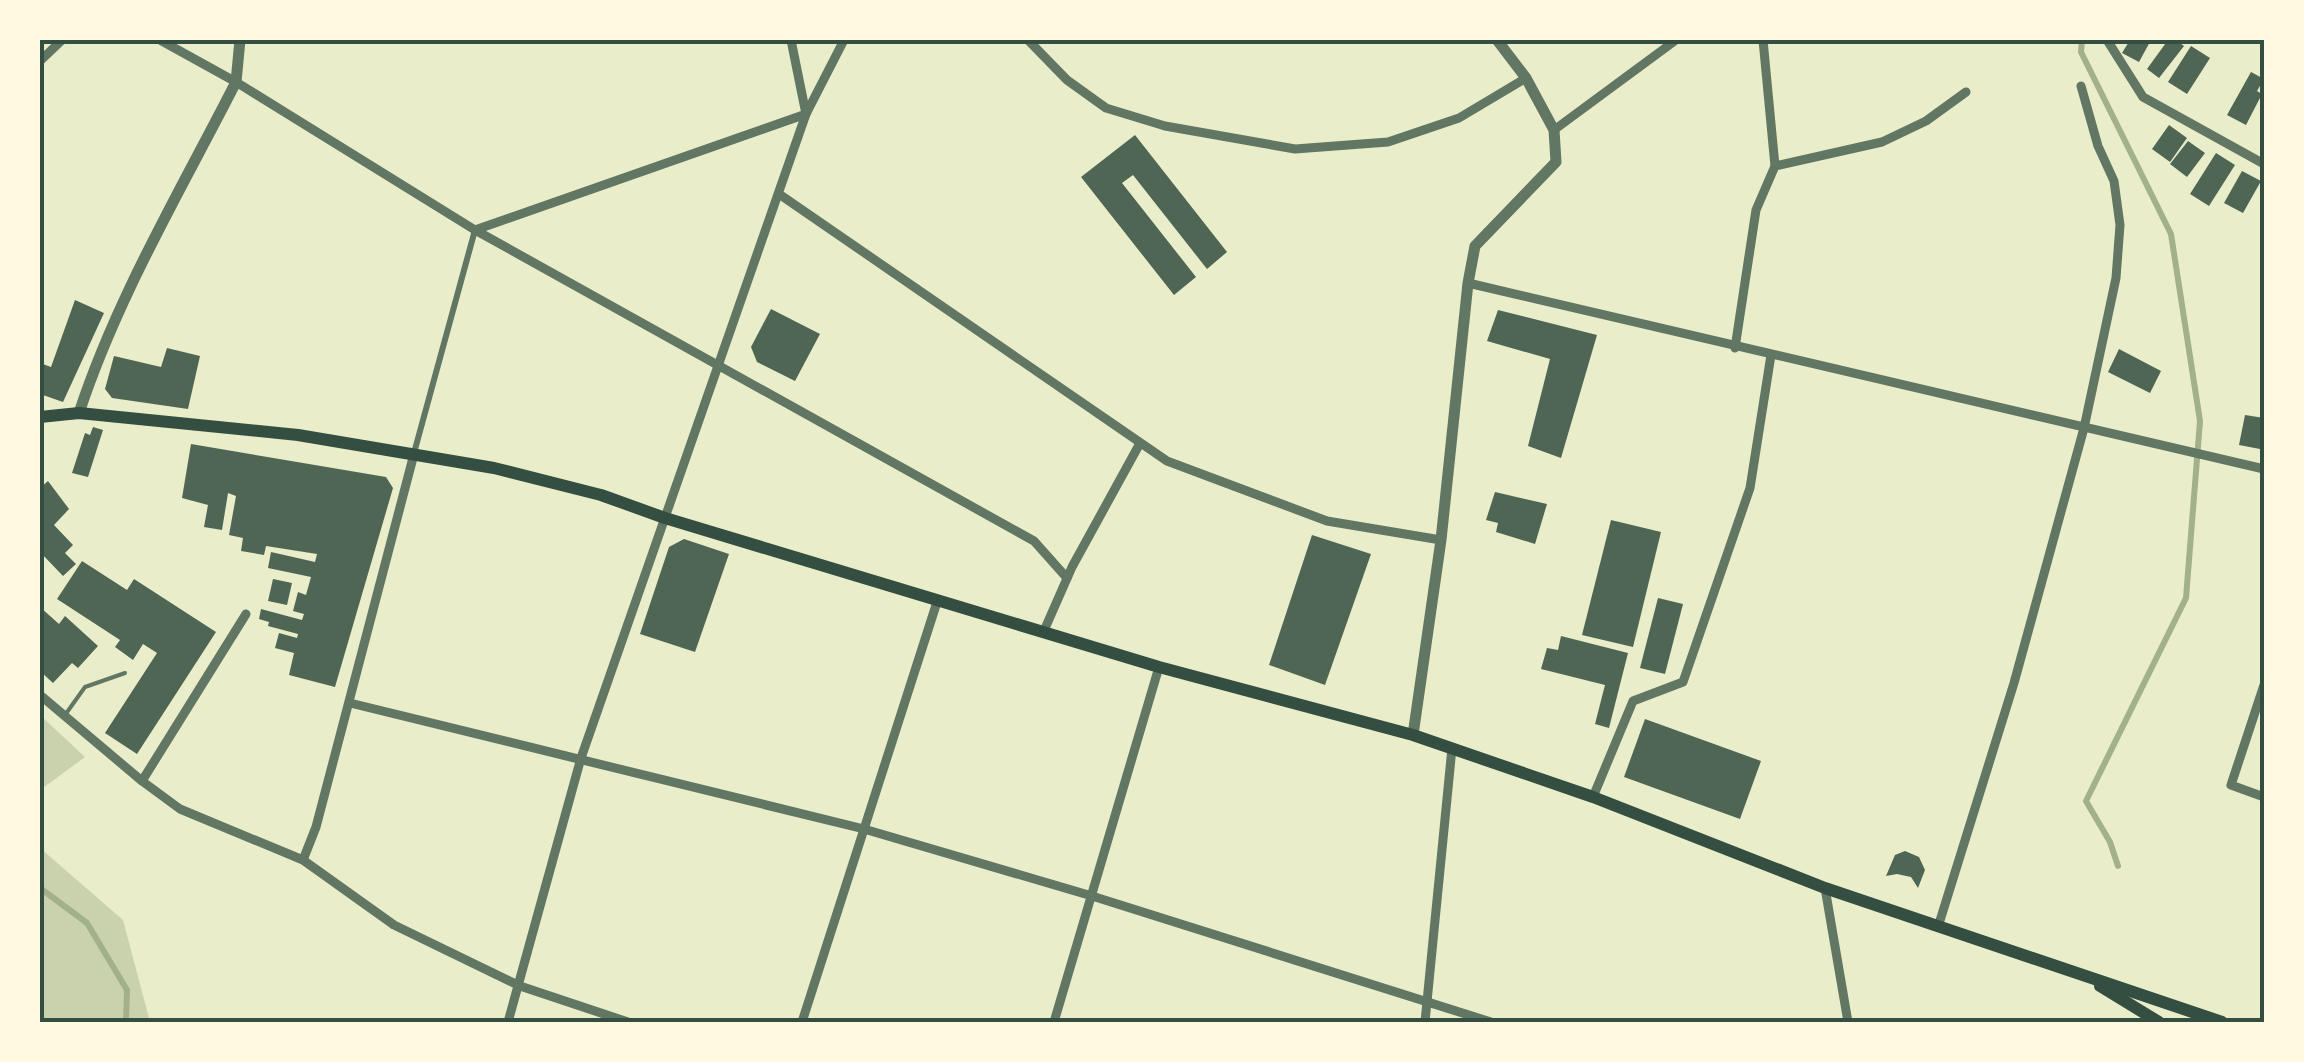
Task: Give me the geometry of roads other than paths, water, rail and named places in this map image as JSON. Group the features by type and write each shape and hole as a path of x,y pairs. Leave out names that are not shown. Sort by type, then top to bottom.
{"main road":[{"path":"41,419 79,413 243,428 494,468 600,495 1158,667 1413,735 1593,797 1825,888 2215,1021"},
{"path":"2081,974 2159,1022"}],"street":[{"path":"40,60 62,40"},
{"path":"160,40 236,82 475,230 1034,541 1068,578"},
{"path":"79,413 117,315 236,82 240,40"},
{"path":"790,40 806,114"},
{"path":"508,1022 582,758 806,114 844,40"},
{"path":"1028,40 1067,80 1106,108 1164,126 1294,149 1388,142 1459,118 1526,78"},
{"path":"1413,735 1442,540 1468,283 1476,246 1556,162 1554,130 1526,78 1497,40"},
{"path":"1554,130 1676,40"},
{"path":"1735,348 1756,210 1775,166 1764,40"},
{"path":"2106,41 2142,97 2264,164"},
{"path":"1938,927 2014,683 2084,428 2116,278 2120,225 2114,180 2098,146 2080,86"},
{"path":"1775,166 1882,142 1926,121 1966,92"},
{"path":"475,230 806,114"},
{"path":"779,194 1167,461 1327,522 1442,540"},
{"path":"303,860 350,703 475,230"},
{"path":"1468,283 2264,468"},
{"path":"1593,797 1633,702 1683,682 1750,488 1771,356"},
{"path":"1042,632 1139,445"},
{"path":"802,1022 938,602"},
{"path":"142,781 246,614"},
{"path":"1054,1022 1158,667"},
{"path":"2264,685 2231,784 2264,797"},
{"path":"40,695 180,809 303,860 394,925 520,986 628,1022"},
{"path":"350,703 864,829 1092,896 1491,1022"},
{"path":"1425,1022 1452,748"},
{"path":"1825,888 1848,1022"}],"lane":[{"path":"64,716 86,687 124,673"}],"waterway":[{"path":"2082,40 2081,52 2171,234 2200,421 2186,598 2086,801 2110,842 2118,866"},
{"path":"40,888 87,923 127,990 126,1022"}]}
